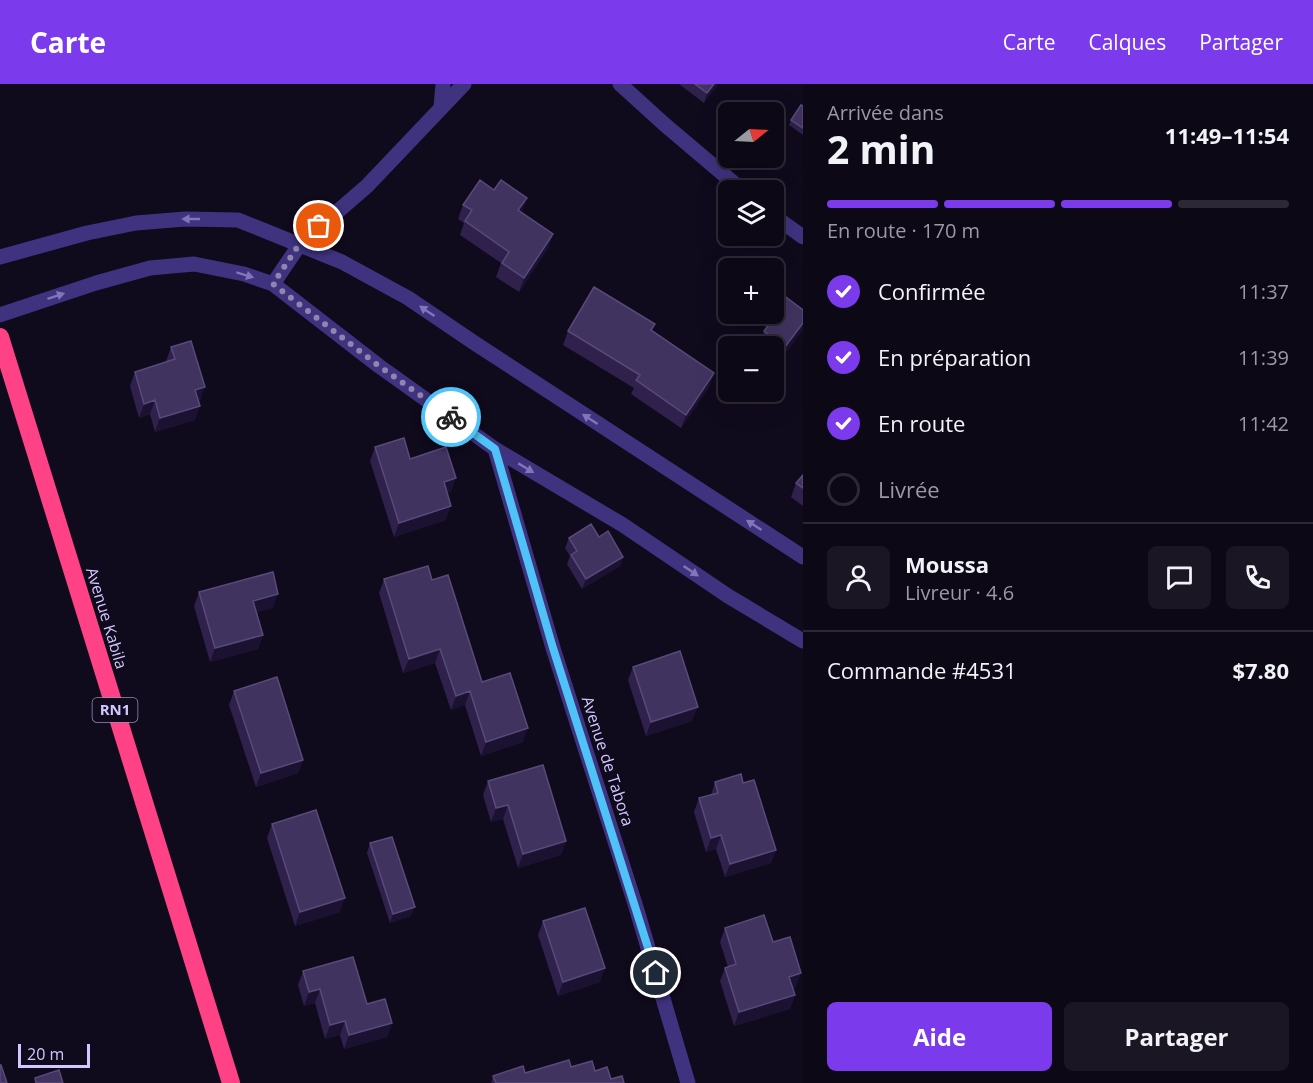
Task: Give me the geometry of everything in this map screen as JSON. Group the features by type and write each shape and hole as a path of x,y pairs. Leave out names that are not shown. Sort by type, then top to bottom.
{"highway":[{"name":"Avenue Kabila","path":"0,337 231,1083"}],"street":[{"path":"441,107 443,84"},
{"path":"273,284 300,243 392,162 464,84"},
{"path":"620,84 729,180"},
{"path":"0,257 87,233 136,223 185,219 237,220 300,243 342,262 408,298 803,557"},
{"path":"784,225 803,237"},
{"path":"0,315 96,283 150,268 194,264 244,274 273,284 379,366 495,449 623,525 728,596 803,641"},
{"name":"Avenue de Tabora","path":"495,449 553,648 636,906 688,1083"}],"building":[{"path":"695,84 714,84 707,93"},
{"path":"801,105 803,106 803,128 791,120"},
{"path":"480,180 494,190 501,180 527,198 518,210 553,234 524,278 502,263 509,252 465,221 472,210 463,205"},
{"path":"594,287 655,324 651,330 714,373 686,415 636,380 640,375 568,331"},
{"path":"784,296 803,310 803,323 785,347 784,336 771,336 764,331 770,324 784,324"},
{"path":"191,341 205,387 195,390 200,406 160,418 155,400 144,404 135,372 175,359 171,347"},
{"path":"404,438 410,459 446,447 456,478 444,482 451,506 399,523 375,447"},
{"path":"803,475 803,488 796,483"},
{"path":"591,524 599,537 608,531 623,557 586,579 571,555 577,551 569,538"},
{"path":"428,566 432,580 448,575 482,682 510,673 528,728 486,742 470,691 456,696 440,649 409,659 384,579"},
{"path":"273,572 278,594 253,601 263,635 215,648 199,592"},
{"path":"680,651 698,707 651,722 633,667"},
{"path":"277,677 303,760 261,773 234,691"},
{"path":"543,765 566,841 523,854 508,805 496,808 488,781"},
{"path":"741,774 743,783 754,780 776,850 730,864 721,835 711,838 699,798 718,793 715,782"},
{"path":"316,810 345,898 300,912 272,824"},
{"path":"392,837 415,907 393,914 370,843"},
{"path":"585,908 605,968 563,982 543,921"},
{"path":"764,915 773,942 790,937 801,973 789,977 795,995 739,1012 725,968 736,964 725,928"},
{"path":"353,957 367,1004 385,999 392,1023 349,1035 345,1021 330,1025 320,989 309,992 303,971"},
{"path":"569,1060 571,1067 592,1061 595,1071 607,1067 611,1079 622,1076 624,1083 496,1083 493,1076 523,1066 525,1073"},
{"path":"1,1065 7,1083 0,1083"},
{"path":"59,1070 63,1083 36,1083 35,1078"}],"way so far":[{"path":"319,226 300,243 273,284 379,366 451,417"}],"route":[{"path":"451,417 495,449 553,648 656,973"}]}
